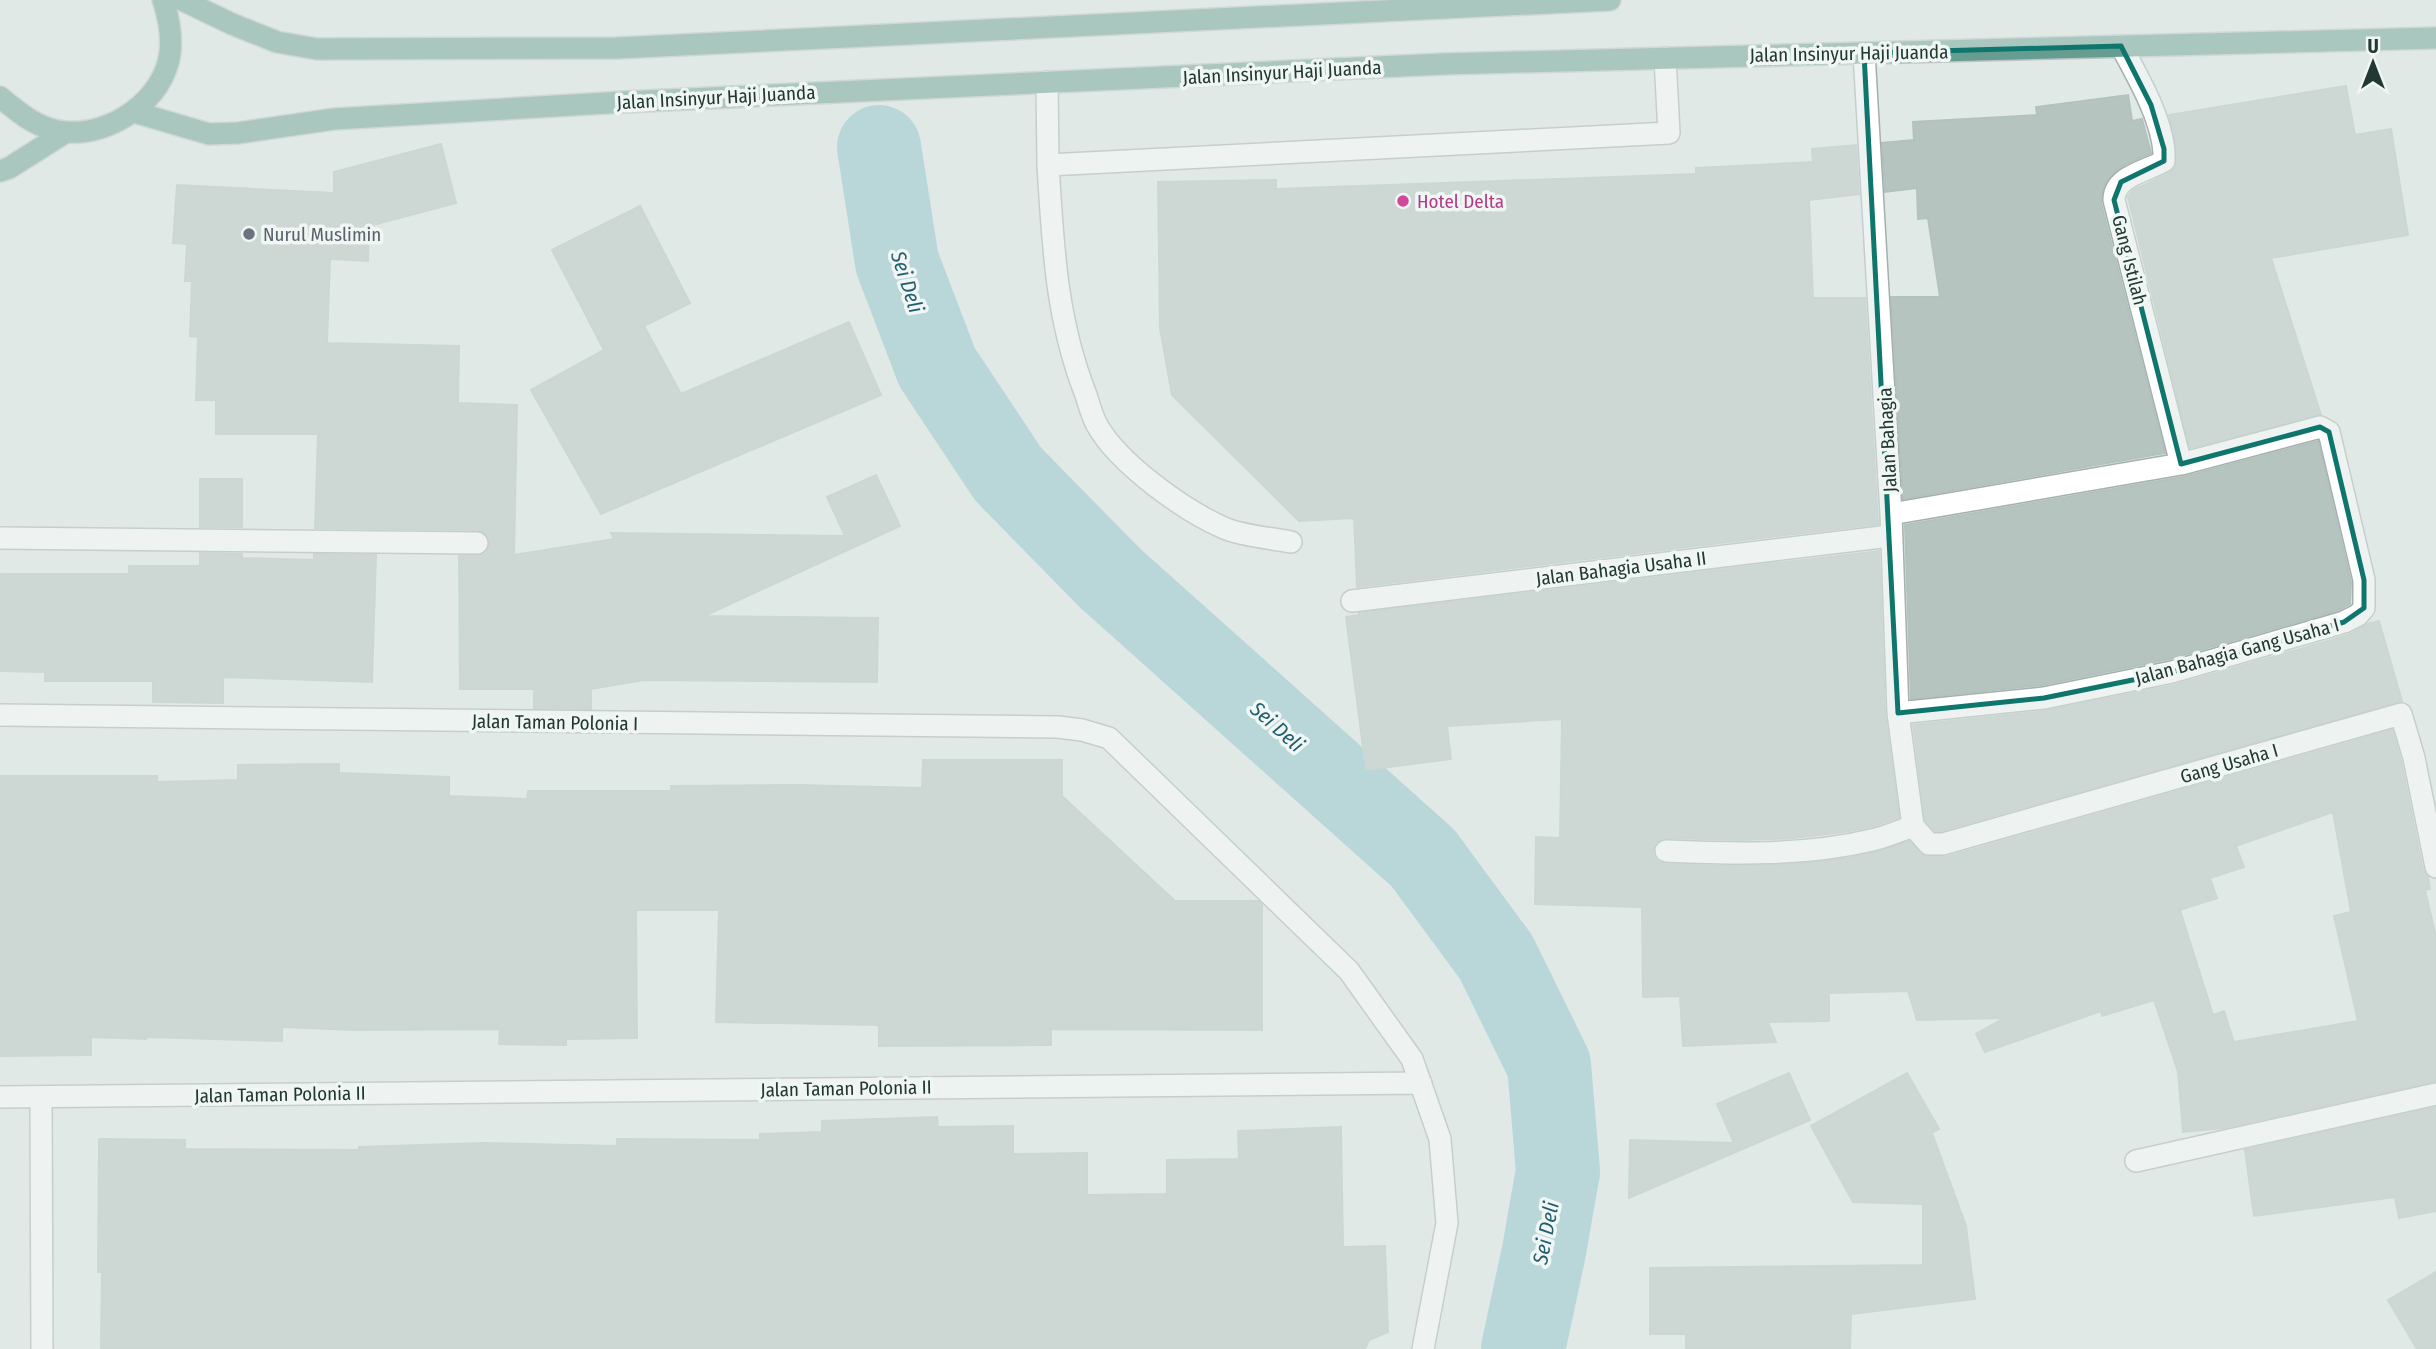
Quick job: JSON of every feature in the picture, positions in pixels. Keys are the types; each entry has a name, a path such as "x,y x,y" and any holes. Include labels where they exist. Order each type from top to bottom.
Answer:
{"main road":[{"path":"0,97 28,120 66,132 101,128 134,113 156,88 170,56 170,22 163,0"},
{"path":"182,0 277,42 317,49 617,48 1610,0"},
{"name":"Jalan Insinyur Haji Juanda","path":"134,113 209,134 237,133 334,120 624,102 1444,64 2436,38"},
{"path":"0,171 9,169 66,132"}],"street":[{"name":"Gang Istilah","path":"2122,46 2151,105 2164,149 2164,161 2121,182 2114,191 2114,200 2181,464"},
{"name":"Jalan Bahagia","path":"1864,53 1891,514 1898,713 1913,826"},
{"path":"1048,165 1669,134 1665,58"},
{"path":"1048,82 1048,165 1055,273 1069,347 1097,425 1116,450 1142,476 1179,501 1225,528 1291,542"},
{"name":"Jalan Bahagia Gang Usaha I","path":"1891,514 2181,464 2320,426 2329,432 2364,580 2364,608 2358,615 2344,622 2172,672 2044,698 1898,713"},
{"name":"Jalan Bahagia Usaha II","path":"1352,601 1890,536"},
{"path":"0,538 477,543"},
{"name":"Gang Usaha I","path":"1913,826 1929,844 1943,844 2401,714 2414,758 2436,867"},
{"name":"Jalan Taman Polonia I","path":"0,715 1058,727 1082,730 1109,738 1349,971 1412,1059 1421,1083"},
{"path":"1666,851 1738,854 1813,849 1873,840 1913,826"},
{"path":"1421,1083 1440,1139 1447,1223 1423,1349"},
{"name":"Jalan Taman Polonia II","path":"0,1097 1421,1083"},
{"path":"2136,1161 2436,1094"},
{"path":"41,1097 42,1349"}],"highlighted area":[{"path":"2121,46 2151,105 2164,149 2164,161 2121,182 2114,200 2181,464 2320,427 2329,432 2364,580 2364,608 2344,622 2172,672 2044,698 1898,713 1864,53"}],"building":[{"path":"2346,86 2355,135 2391,129 2408,235 2271,258 2321,415 2190,448 2128,197 2133,190 2170,173 2176,167 2176,145 2169,115"},
{"path":"2128,95 2132,121 2142,119 2151,153 2126,164 2111,176 2103,189 2101,203 2165,453 1903,499 1891,297 1940,297 1928,218 1918,219 1917,188 1885,192 1882,143 1914,140 1913,122 2037,115 2036,107"},
{"path":"441,144 456,203 369,226 368,261 330,259 327,343 459,346 458,403 517,405 514,555 614,539 611,533 845,536 827,497 876,475 900,526 704,616 878,618 877,682 644,680 591,689 591,709 534,708 534,689 460,689 459,556 484,554 490,544 488,536 477,530 315,528 318,434 216,434 216,400 196,400 198,337 190,336 192,281 185,281 187,244 173,243 177,185 334,193 334,172"},
{"path":"1856,145 1859,194 1809,200 1813,298 1865,298 1878,524 1357,587 1354,518 1299,521 1172,395 1160,328 1158,182 1276,180 1276,189 1696,174 1696,168 1813,162 1812,149"},
{"path":"640,206 690,303 644,326 681,394 849,322 881,395 601,514 531,390 604,350 552,250"},
{"path":"2318,441 2351,582 2350,604 2339,610 2169,659 2042,685 1911,699 1905,525 2183,477"},
{"path":"200,479 242,479 242,527 200,527"},
{"path":"1879,551 1885,714 1899,817 1874,826 1844,832 1794,838 1666,838 1655,843 1653,850 1658,862 1665,864 1797,864 1849,858 1909,841 1924,856 1946,857 2392,730 2423,870 2428,877 2430,889 2425,890 2436,937 2436,1081 2224,1128 2183,1132 2178,1072 2154,1000 2102,1016 2101,1011 1985,1052 1976,1034 2004,1018 1917,1020 1908,991 1829,993 1829,1021 1768,1022 1776,1042 1683,1046 1680,996 1643,997 1642,907 1535,904 1536,837 1560,838 1562,719 1447,726 1451,759 1366,770 1346,617 1359,613","holes":["2333,812 2351,912 2334,916 2358,1021 2234,1042 2224,1011 2213,1015 2180,910 2217,898 2210,878 2244,867 2236,846"]},
{"path":"200,553 242,554 242,558 314,560 314,554 376,555 372,682 223,677 223,703 153,702 153,681 45,681 45,672 0,671 0,574 129,574 129,566 200,566"},
{"path":"2379,621 2402,701 1941,831 1935,831 1925,820 1913,725 2045,711 2175,685 2348,635 2367,624"},
{"path":"923,760 1062,760 1062,796 1175,901 1259,901 1262,905 1262,1030 1051,1029 1051,1045 879,1046 879,1025 716,1022 719,910 636,910 637,1038 566,1039 566,1045 499,1044 500,1029 357,1030 282,1027 282,1041 91,1037 91,1055 0,1056 0,776 157,776 157,782 238,780 238,765 339,764 339,773 449,777 449,796 527,799 528,791 671,791 671,786 922,788"},
{"path":"1789,1073 1810,1120 1629,1198 1630,1140 1734,1143 1717,1104"},
{"path":"1907,1073 1939,1129 1932,1133 1966,1226 1975,1299 1851,1314 1850,1349 1686,1349 1686,1334 1650,1334 1650,1268 1923,1265 1923,1204 1853,1202 1811,1126"},
{"path":"2436,1107 2436,1211 2399,1218 2395,1197 2254,1216 2245,1150"},
{"path":"937,1117 938,1127 1013,1126 1013,1154 1087,1153 1087,1195 1167,1194 1167,1160 1239,1159 1238,1131 1341,1127 1343,1247 1385,1246 1388,1332 1369,1340 1365,1349 101,1349 102,1272 98,1272 99,1139 185,1140 185,1149 359,1150 359,1147 483,1143 617,1146 617,1139 760,1140 760,1134 822,1132 822,1121"},
{"path":"2436,1272 2436,1349 2417,1349 2388,1300"}],"waterway":[{"name":"Sei Deli","path":"879,147 897,262 937,367 1008,474 1110,578 1423,858 1496,957 1549,1065 1558,1171 1523,1349"}],"place":[{"name":"Hotel Delta","path":"1403,201"},
{"name":"Nurul Muslimin","path":"249,234"}]}
